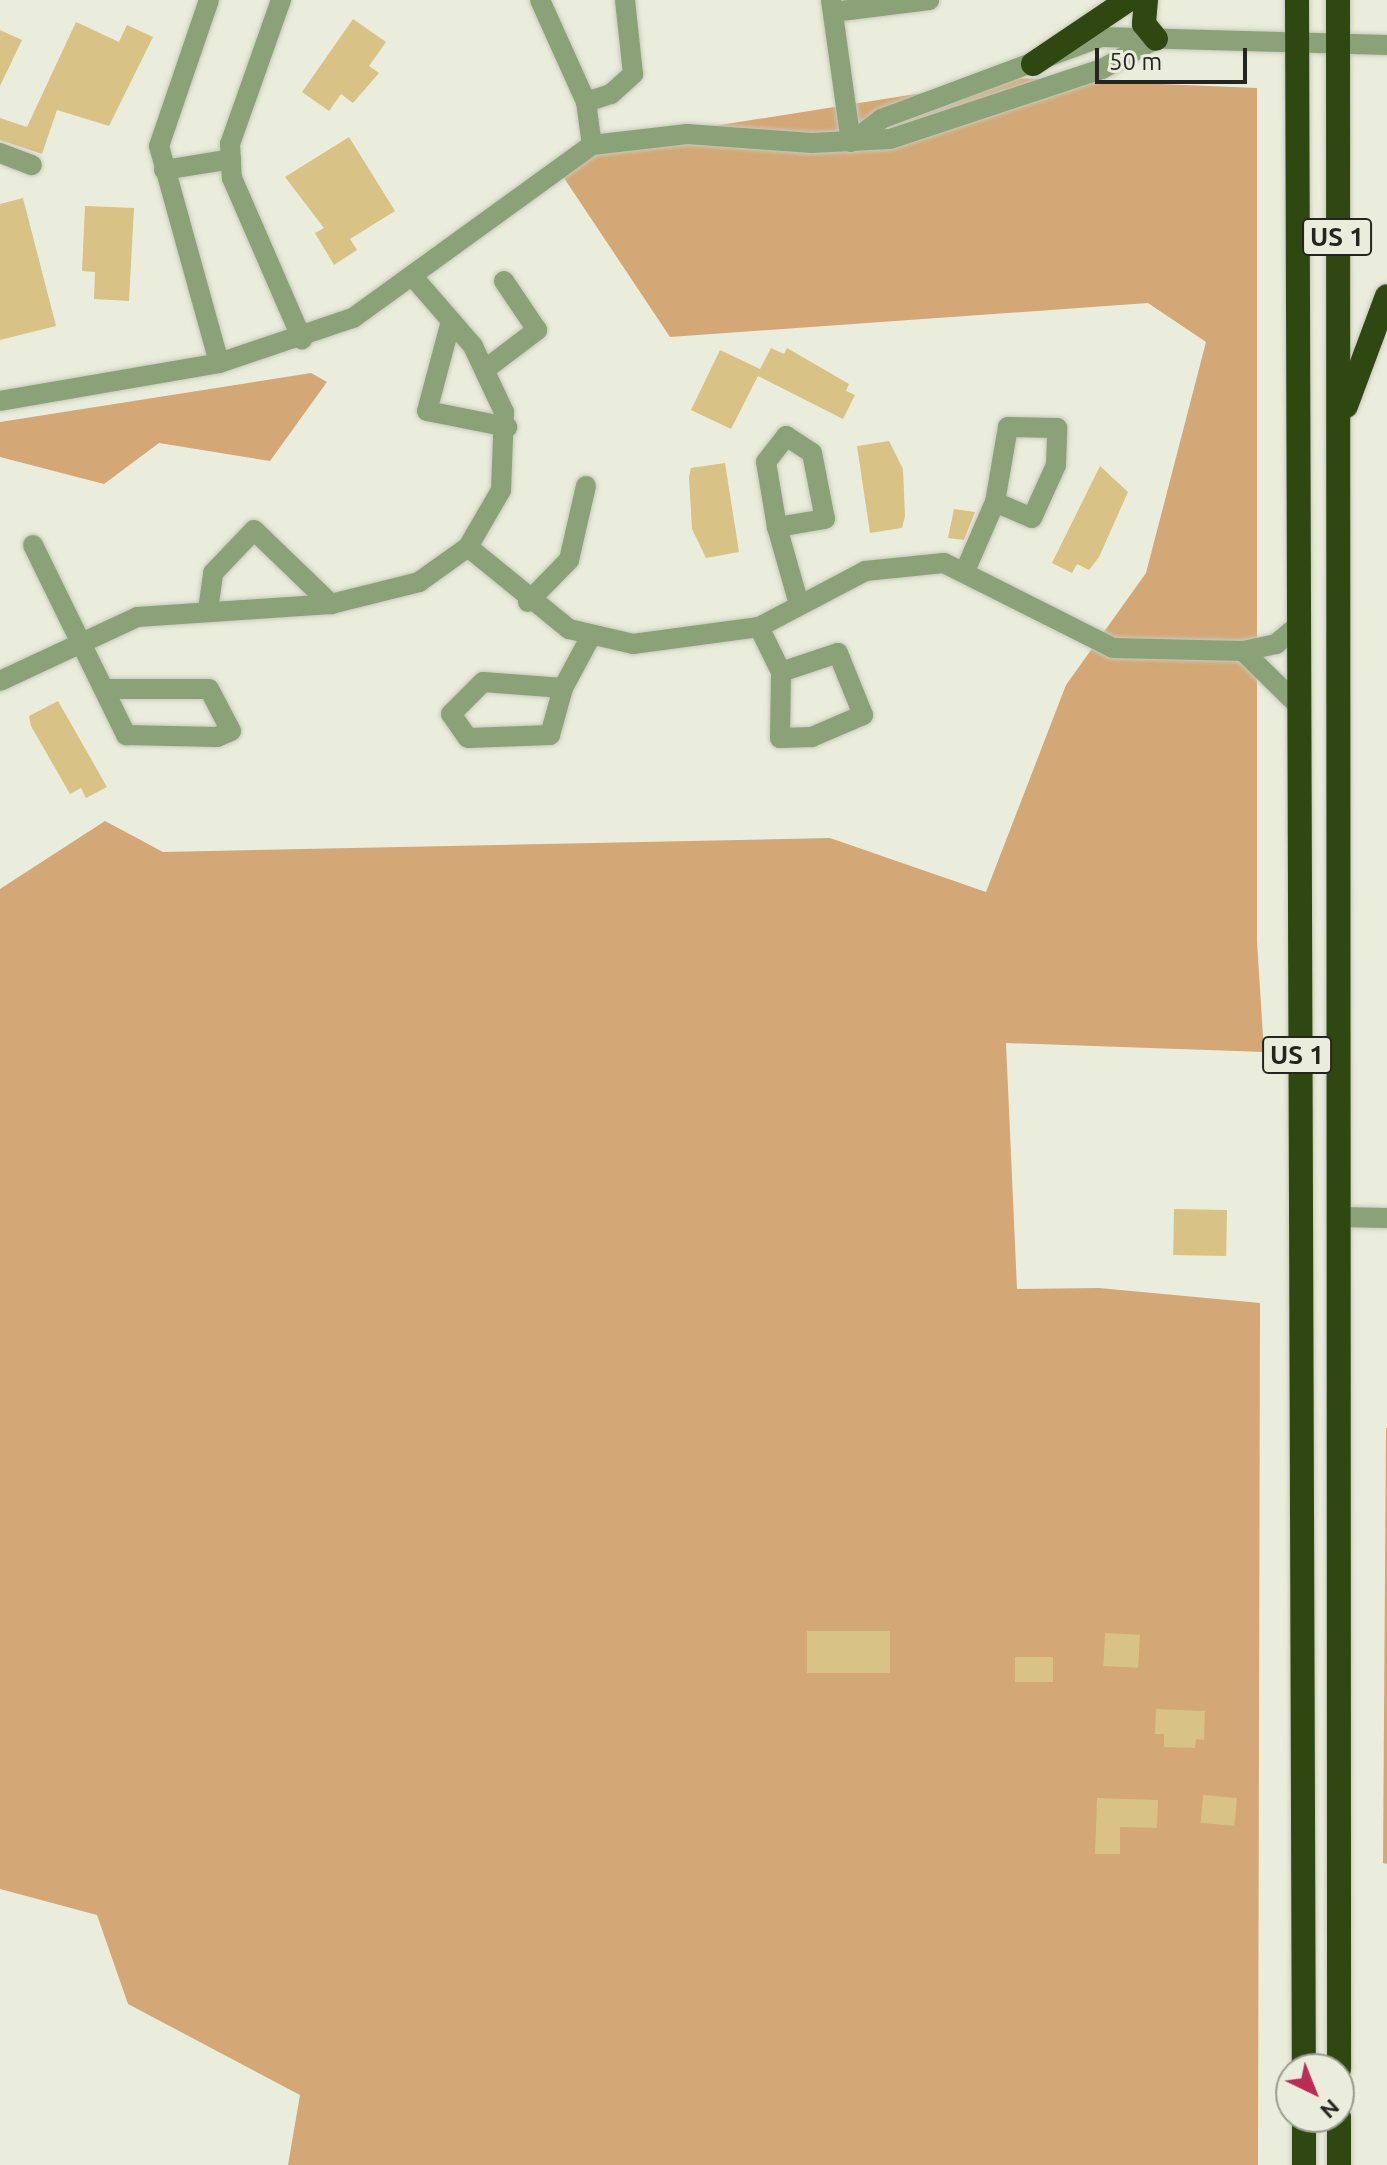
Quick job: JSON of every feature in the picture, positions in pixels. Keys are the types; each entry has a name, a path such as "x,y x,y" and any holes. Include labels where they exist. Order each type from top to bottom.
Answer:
{"highway":[{"path":"1033,64 1128,0"},
{"path":"1146,0 1144,24 1156,39"},
{"name":"US 1","path":"1297,0 1294,701 1304,2053"},
{"name":"US 1","path":"1338,0 1339,2053"},
{"path":"1338,432 1387,296"},
{"path":"1304,2133 1304,2165"},
{"path":"1339,2133 1339,2165"}],"street":[{"path":"209,0 162,126 164,170 219,363"},
{"path":"281,0 231,159 232,178 302,339"},
{"path":"540,0 586,102 592,145"},
{"path":"586,102 611,94 633,74 625,0"},
{"path":"851,142 832,6 929,0"},
{"path":"851,142 881,119 1102,37 1387,45"},
{"path":"0,401 219,363 302,339 353,318 415,279 592,145 687,134 851,142 890,139 1102,69 1156,39"},
{"path":"0,153 32,165"},
{"path":"164,170 231,159"},
{"path":"0,681 137,617 331,604 419,582 468,547 501,490 507,427 487,368 415,279"},
{"path":"487,368 537,330 504,281"},
{"path":"451,321 427,411 507,427"},
{"path":"965,571 995,502 1008,427 1057,428 1056,465 1032,518 995,502"},
{"path":"528,602 569,560 586,486"},
{"path":"777,527 799,604"},
{"path":"208,610 213,573 254,530 331,604"},
{"path":"33,545 109,689 126,735 217,737 231,731 209,689 109,689"},
{"path":"468,547 528,602 591,636 670,644 759,627 865,571 944,563 1113,648 1243,651 1276,644 1295,628"},
{"path":"759,627 781,672 780,738 812,737 863,715 838,653 781,672"},
{"path":"563,688 483,682 451,714 468,738 550,735 563,688 591,636"},
{"path":"1243,651 1294,701"},
{"path":"1339,1217 1387,1218"}],"shaded area":[{"path":"1016,78 1257,88 1257,941 1264,1052 1006,1043 1017,1289 1099,1288 1260,1303 1258,2165 288,2165 300,2095 128,2004 97,1915 0,1889 0,889 105,821 163,852 830,838 986,892 1066,685 1146,573 1206,342 1148,303 670,337 560,172 614,142"},
{"path":"311,373 327,382 270,461 159,443 104,484 0,457 0,422"},
{"path":"1387,1428 1387,1864 1383,1863"}],"building":[{"path":"353,19 386,42 369,66 379,73 353,103 341,94 329,111 302,92"},
{"path":"76,22 119,42 127,25 153,37 109,126 57,110 42,154 0,140 0,118 27,127"},
{"path":"0,30 22,40 0,86"},
{"path":"349,137 395,211 350,239 357,250 334,265 315,233 324,228 285,177"},
{"path":"23,198 56,326 0,340 0,204"},
{"path":"85,206 134,208 129,301 94,299 95,272 82,271"},
{"path":"771,348 784,354 787,348 849,384 846,391 855,395 843,419 758,376 731,429 691,410 720,350 760,369"},
{"path":"889,441 903,469 905,516 902,528 870,533 857,446"},
{"path":"725,463 739,552 706,558 692,529 689,477 691,468"},
{"path":"1100,466 1128,492 1099,557 1089,570 1077,564 1072,573 1052,563"},
{"path":"954,509 975,512 964,540 948,538"},
{"path":"58,701 107,787 86,798 81,788 70,794 31,726 29,716"},
{"path":"1174,1209 1227,1210 1226,1256 1173,1255"},
{"path":"807,1631 890,1631 890,1673 807,1673"},
{"path":"1105,1633 1140,1635 1138,1668 1103,1666"},
{"path":"1015,1657 1053,1657 1053,1682 1015,1682"},
{"path":"1156,1709 1205,1711 1204,1740 1196,1739 1195,1748 1164,1747 1164,1734 1155,1734"},
{"path":"1203,1795 1237,1798 1234,1826 1201,1823"},
{"path":"1097,1798 1158,1800 1157,1828 1120,1827 1120,1854 1095,1854"}]}
